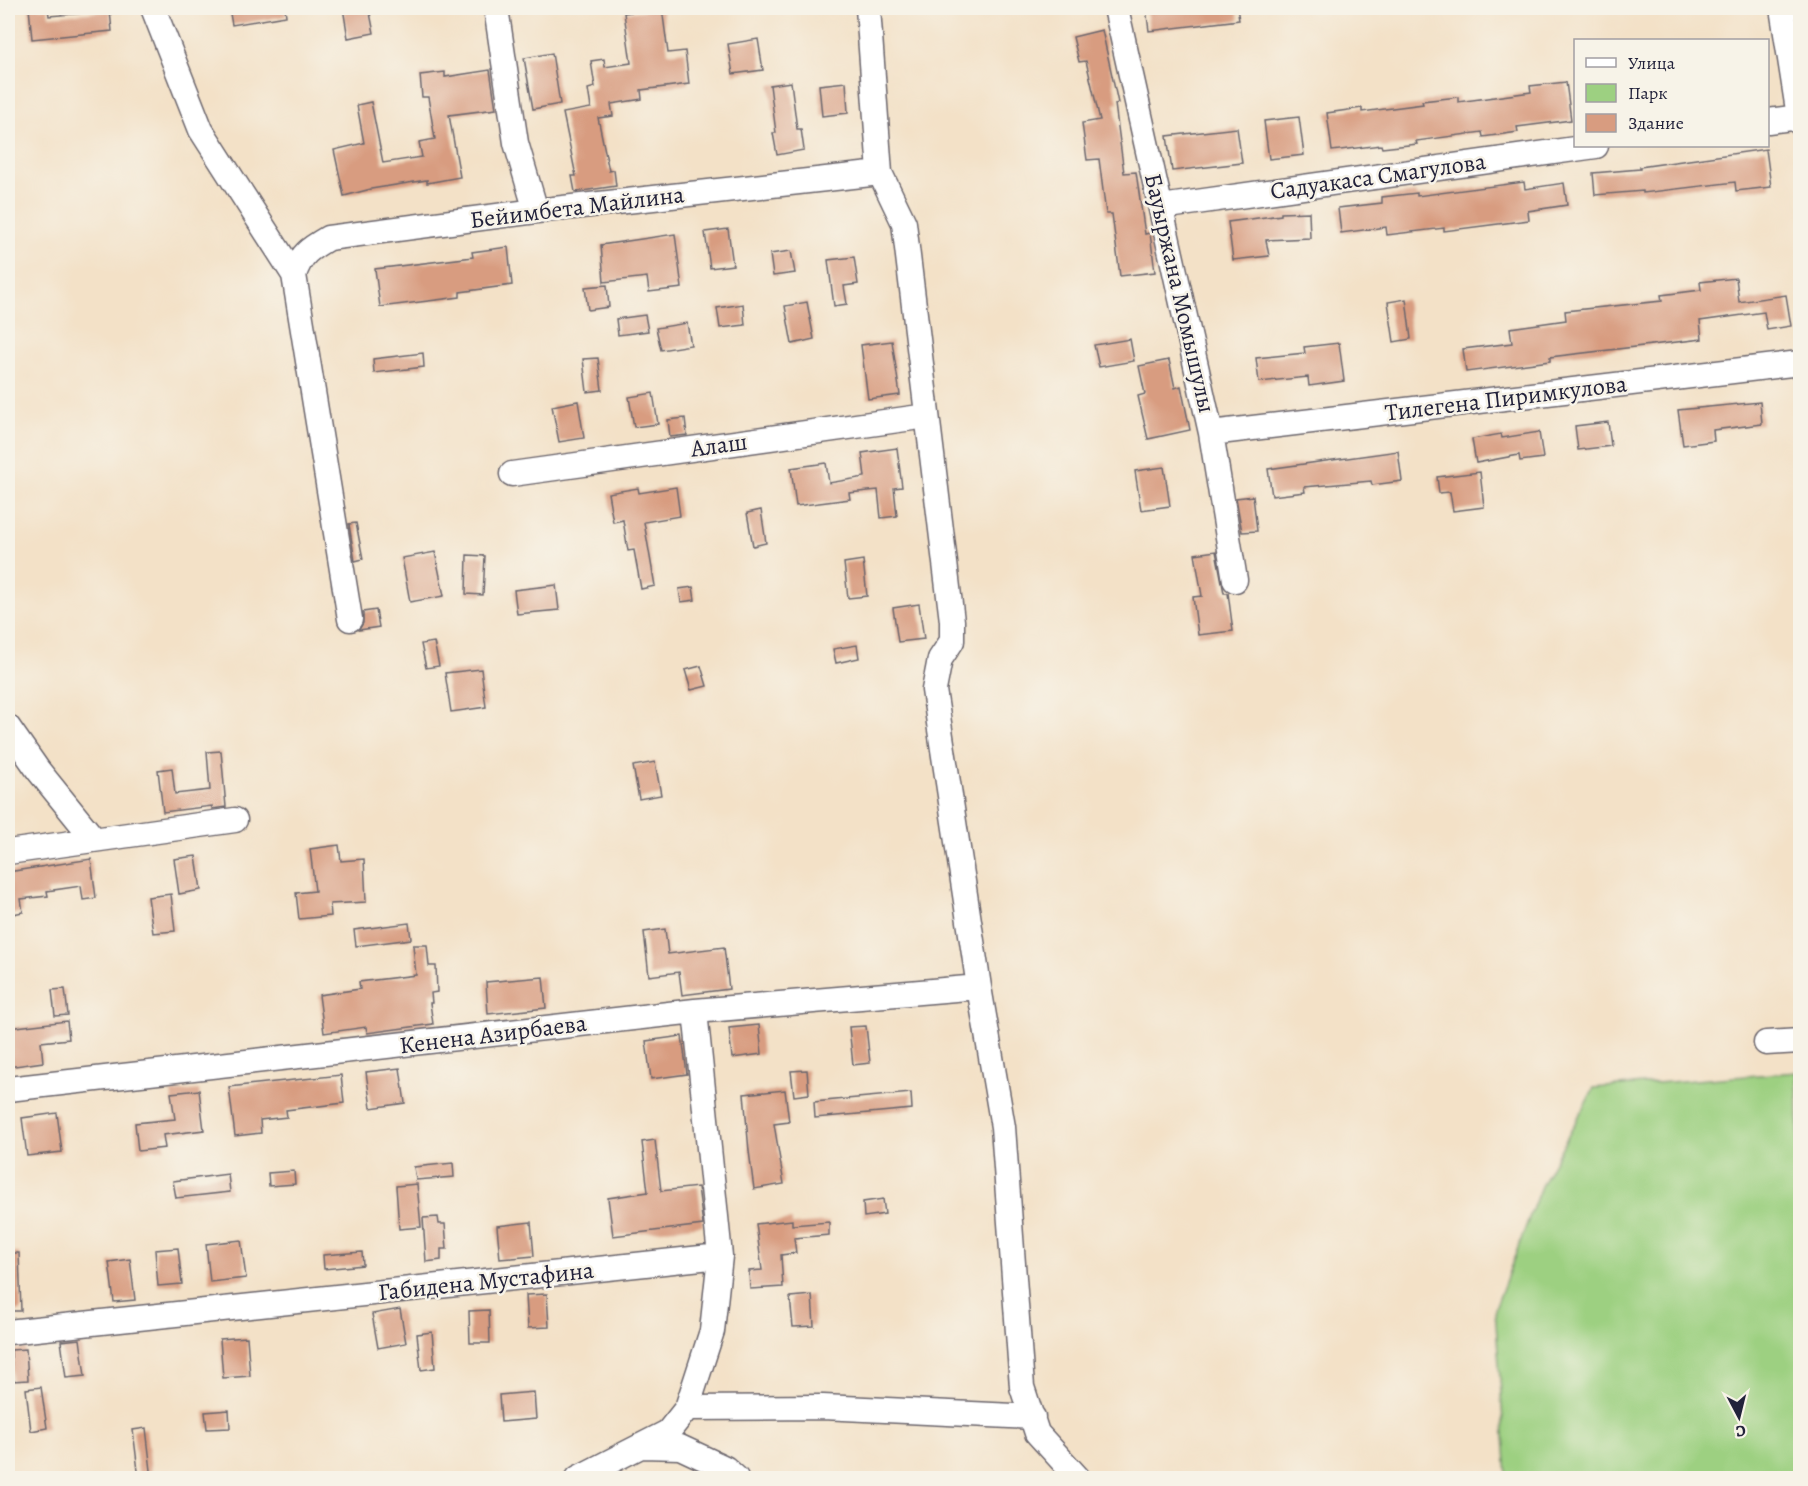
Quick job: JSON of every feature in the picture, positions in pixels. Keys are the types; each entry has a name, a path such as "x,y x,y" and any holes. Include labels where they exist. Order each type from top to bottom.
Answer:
{"street":[{"path":"153,8 201,130 294,275 350,619"},
{"path":"496,8 516,143 536,211"},
{"path":"868,8 880,173 904,223 952,621 952,641 940,659 933,690 979,987 1004,1127 1022,1387 1037,1433 1078,1479"},
{"name":"Бауыржана Момышулы","path":"1116,8 1211,434 1234,580"},
{"path":"1769,121 1800,120 1782,8"},
{"name":"Садуакаса Смагулова","path":"1161,207 1589,147"},
{"name":"Бейимбета Майлина","path":"294,275 298,260 312,247 328,238 536,211 880,173"},
{"name":"Тилегена Пиримкулова","path":"1211,434 1800,363"},
{"name":"Алаш","path":"512,474 927,416"},
{"path":"8,727 38,770 93,838"},
{"path":"8,852 93,838 235,820"},
{"name":"Кенена Азирбаева","path":"8,1089 695,1011 979,987"},
{"path":"578,1479 668,1432 687,1408 712,1331 720,1256 695,1011"},
{"path":"1766,1043 1800,1041"},
{"name":"Габидена Мустафина","path":"8,1332 720,1256"},
{"path":"687,1408 823,1407 1033,1417"},
{"path":"641,1446 680,1447 725,1468 736,1479"}],"green space":[{"path":"1797,1072 1800,1160 1800,1478 1507,1478 1495,1309 1541,1186 1594,1088"}],"building":[{"path":"29,8 48,8 49,16 110,11 112,31 32,39"},
{"path":"229,8 285,8 286,16 232,25"},
{"path":"343,8 369,8 374,33 348,38"},
{"path":"662,8 668,53 685,51 689,84 641,90 642,99 611,104 613,116 598,118 609,171 614,170 616,186 575,192 572,176 576,176 563,113 591,108 588,89 595,87 591,61 604,59 605,67 631,63 624,13"},
{"path":"1146,8 1237,8 1239,20 1149,31"},
{"path":"1102,30 1118,103 1115,104 1124,173 1136,172 1145,234 1150,233 1155,272 1120,276 1112,214 1106,214 1099,159 1087,160 1082,123 1100,120 1086,61 1079,62 1073,37"},
{"path":"758,39 763,70 733,74 728,44"},
{"path":"552,53 560,104 533,109 524,58"},
{"path":"490,70 496,109 449,115 460,177 371,189 344,196 334,150 364,143 357,105 371,102 383,163 422,157 419,142 435,139 428,97 422,97 420,75 445,72 445,77"},
{"path":"791,82 797,129 801,129 804,150 777,155 770,85"},
{"path":"846,82 848,113 822,116 819,85"},
{"path":"1566,82 1571,120 1517,127 1518,132 1483,137 1482,132 1416,141 1417,144 1382,148 1381,145 1332,151 1327,113 1362,108 1362,112 1458,97 1458,102 1531,92 1530,86"},
{"path":"1299,117 1304,155 1269,159 1264,121"},
{"path":"1237,128 1242,163 1172,171 1167,136"},
{"path":"1766,149 1771,187 1736,191 1735,182 1643,193 1643,191 1595,195 1593,173 1640,169 1640,167"},
{"path":"1524,182 1525,189 1564,183 1567,205 1528,211 1529,220 1444,231 1444,228 1387,235 1386,227 1341,233 1338,208 1382,203 1382,197 1417,193 1417,196"},
{"path":"1309,212 1310,238 1266,240 1269,256 1233,260 1228,222 1281,215 1281,213"},
{"path":"728,229 733,265 710,268 705,232"},
{"path":"675,234 682,288 649,292 647,277 604,282 601,245"},
{"path":"508,247 512,285 460,292 460,297 380,307 375,269 473,257 472,252"},
{"path":"791,251 795,273 773,276 770,254"},
{"path":"854,257 858,284 844,286 847,304 834,306 828,260"},
{"path":"1736,278 1739,302 1786,295 1791,326 1767,330 1764,312 1700,321 1702,339 1550,357 1550,361 1466,372 1463,349 1512,343 1510,328 1566,320 1565,311 1662,301 1661,295 1701,290 1700,282"},
{"path":"607,285 609,307 588,310 585,287"},
{"path":"1406,299 1411,339 1394,342 1388,302"},
{"path":"807,302 814,339 792,344 785,306"},
{"path":"743,304 745,325 720,328 717,308"},
{"path":"645,315 648,331 618,335 616,319"},
{"path":"687,323 691,345 661,350 656,328"},
{"path":"1130,339 1134,361 1099,367 1094,345"},
{"path":"892,341 900,395 868,399 861,345"},
{"path":"1339,343 1344,381 1309,386 1308,377 1259,382 1256,358 1305,353 1304,347"},
{"path":"423,353 424,367 374,373 373,359"},
{"path":"598,358 602,390 587,392 583,359"},
{"path":"1169,360 1175,388 1181,386 1190,430 1148,439 1138,396 1145,394 1139,366"},
{"path":"653,393 658,424 634,427 629,397"},
{"path":"578,401 584,438 559,442 552,406"},
{"path":"1760,402 1762,424 1713,430 1714,441 1683,445 1678,410"},
{"path":"685,418 687,435 670,437 668,420"},
{"path":"1608,422 1611,446 1578,450 1575,426"},
{"path":"1539,432 1543,458 1520,461 1519,455 1476,463 1472,439 1501,434 1502,438"},
{"path":"897,448 902,487 894,488 897,516 881,518 878,490 849,493 850,499 796,506 791,468 826,463 829,483 865,477 862,453"},
{"path":"1398,451 1402,481 1372,485 1371,481 1304,487 1305,492 1272,496 1268,469"},
{"path":"1164,467 1170,506 1141,510 1135,471"},
{"path":"1480,472 1484,507 1453,511 1450,492 1439,493 1437,477"},
{"path":"676,487 680,516 644,522 655,586 641,589 634,550 628,551 623,520 613,522 608,493 638,488 639,493"},
{"path":"1253,496 1257,531 1242,532 1236,498"},
{"path":"761,510 766,543 753,546 747,513"},
{"path":"356,523 363,559 355,561 349,524"},
{"path":"1216,551 1224,593 1228,593 1233,631 1198,635 1193,597 1202,596 1195,554"},
{"path":"435,552 444,596 410,602 402,558"},
{"path":"467,555 485,556 483,595 466,594"},
{"path":"863,560 867,596 848,598 844,563"},
{"path":"556,585 559,610 517,614 514,590"},
{"path":"693,587 695,600 681,602 679,589"},
{"path":"919,604 924,639 898,642 893,608"},
{"path":"376,610 379,627 359,630 363,623 363,612"},
{"path":"434,642 439,666 426,668 421,644"},
{"path":"857,645 859,658 836,663 833,649"},
{"path":"701,666 707,686 691,690 685,670"},
{"path":"481,669 486,707 451,712 445,673"},
{"path":"221,751 226,807 212,809 212,806 163,812 158,770 172,768 175,794 210,790 207,752"},
{"path":"655,762 661,795 639,799 633,766"},
{"path":"339,845 341,861 364,859 366,902 330,904 331,916 299,919 296,893 315,891 310,849"},
{"path":"196,856 201,890 179,894 174,859"},
{"path":"91,859 96,898 83,900 81,886 47,891 48,896 21,899 23,912 8,915 8,872"},
{"path":"171,894 175,931 153,933 148,897"},
{"path":"409,923 411,939 356,946 354,930"},
{"path":"665,929 668,954 724,947 729,989 682,995 679,972 649,976 644,932"},
{"path":"413,945 427,945 429,966 436,966 437,992 431,993 432,1003 430,1003 433,1024 367,1033 366,1027 324,1033 319,995 360,989 359,982 416,975"},
{"path":"543,977 546,1008 488,1014 486,982"},
{"path":"65,989 68,1015 55,1016 52,990"},
{"path":"67,1021 69,1039 41,1042 43,1062 8,1067 8,1028"},
{"path":"759,1025 762,1054 732,1058 729,1028"},
{"path":"866,1026 870,1063 853,1065 849,1027"},
{"path":"682,1036 687,1074 651,1079 646,1041"},
{"path":"400,1068 405,1103 371,1108 366,1072"},
{"path":"807,1070 809,1094 794,1096 791,1071"},
{"path":"341,1075 344,1103 286,1110 287,1117 260,1120 261,1133 235,1136 229,1087"},
{"path":"199,1090 204,1130 163,1135 165,1148 138,1151 135,1123 175,1119 171,1093"},
{"path":"785,1090 789,1122 774,1124 784,1184 754,1189 744,1094"},
{"path":"911,1093 912,1109 815,1118 814,1102"},
{"path":"57,1113 62,1152 27,1156 22,1118"},
{"path":"655,1140 661,1191 698,1187 703,1225 613,1236 608,1198 648,1192 642,1142"},
{"path":"453,1163 454,1177 416,1180 414,1167"},
{"path":"294,1171 295,1184 269,1186 268,1173"},
{"path":"228,1174 230,1192 176,1198 173,1181"},
{"path":"417,1184 421,1227 399,1229 396,1186"},
{"path":"883,1199 885,1214 864,1217 863,1202"},
{"path":"438,1217 439,1224 445,1224 447,1249 441,1249 441,1260 426,1262 423,1218"},
{"path":"792,1220 792,1225 829,1222 829,1235 794,1238 796,1253 781,1255 783,1287 750,1289 749,1271 762,1270 756,1224"},
{"path":"531,1222 534,1256 500,1259 497,1226"},
{"path":"241,1240 246,1278 210,1282 206,1244"},
{"path":"178,1248 182,1284 158,1286 155,1250"},
{"path":"362,1252 363,1265 324,1269 323,1255"},
{"path":"8,1253 19,1253 21,1311 8,1311"},
{"path":"130,1259 135,1300 114,1302 109,1262"},
{"path":"547,1294 549,1327 528,1328 526,1295"},
{"path":"812,1295 814,1326 793,1327 790,1297"},
{"path":"400,1309 406,1343 378,1348 372,1314"},
{"path":"489,1310 490,1343 470,1343 469,1311"},
{"path":"432,1332 435,1368 421,1370 417,1334"},
{"path":"247,1337 250,1376 223,1378 220,1339"},
{"path":"80,1339 85,1376 66,1378 61,1341"},
{"path":"26,1349 28,1380 12,1381 11,1350"},
{"path":"41,1387 47,1428 31,1431 26,1389"},
{"path":"534,1392 536,1419 501,1422 499,1395"},
{"path":"229,1410 230,1428 207,1429 205,1412"},
{"path":"146,1428 152,1479 139,1479 133,1430"}]}
